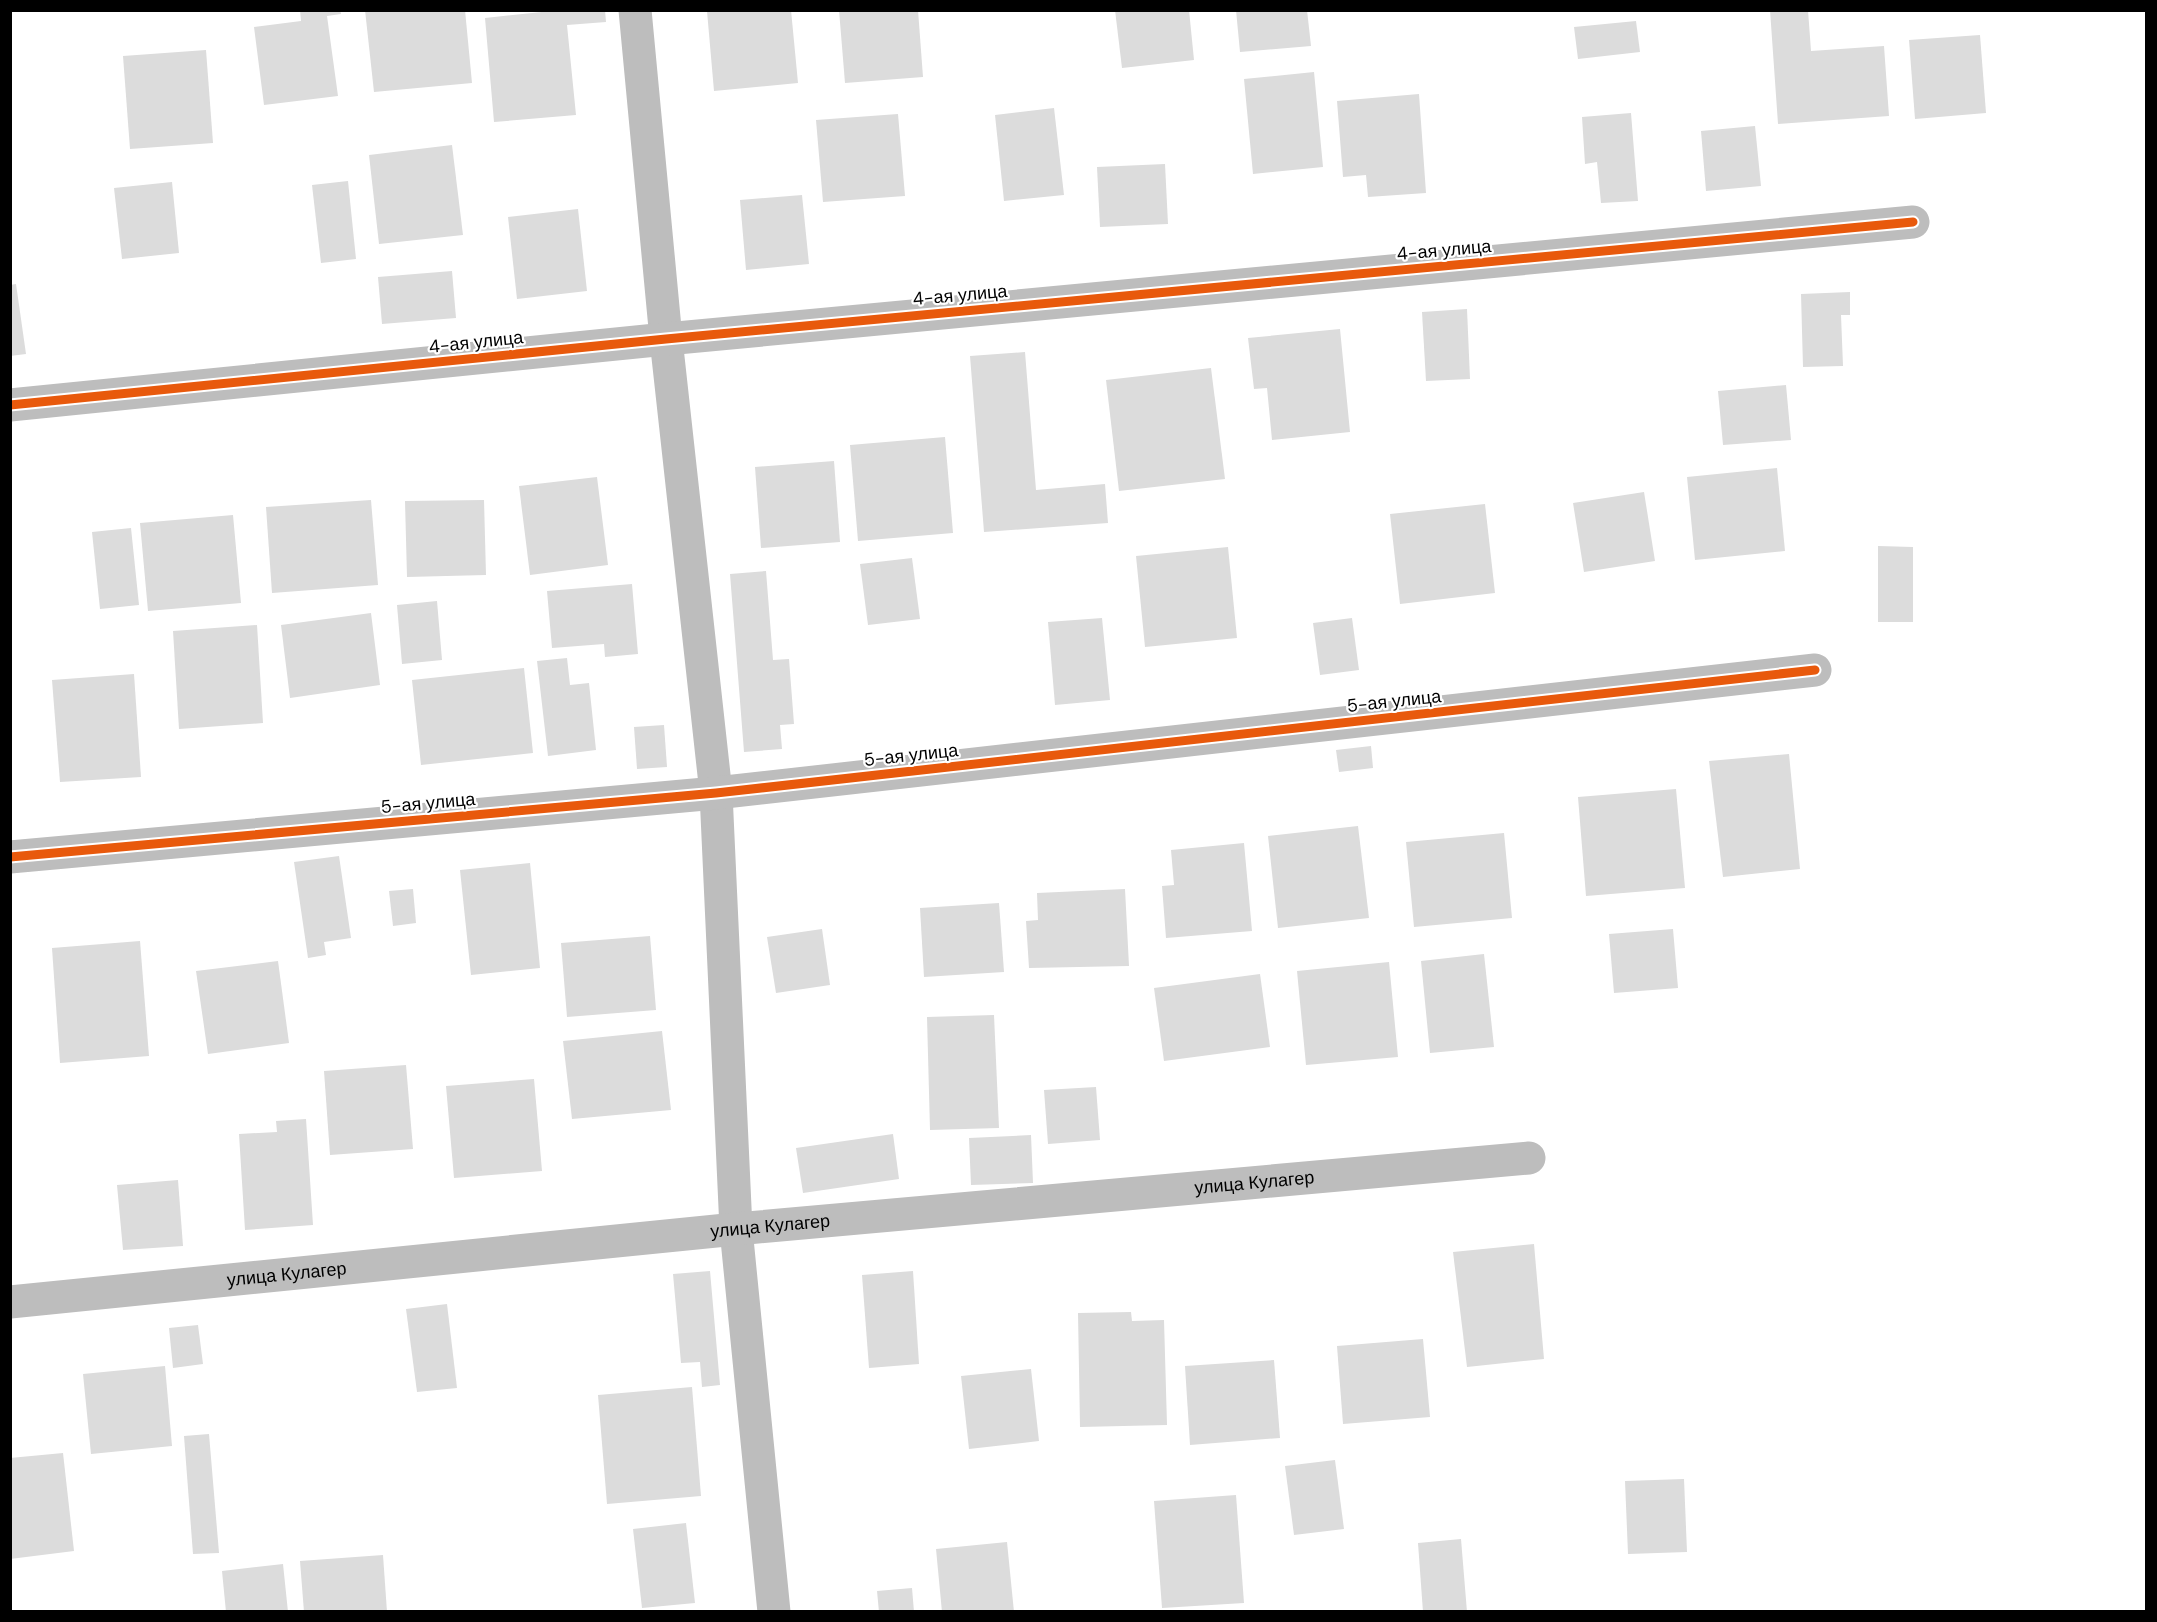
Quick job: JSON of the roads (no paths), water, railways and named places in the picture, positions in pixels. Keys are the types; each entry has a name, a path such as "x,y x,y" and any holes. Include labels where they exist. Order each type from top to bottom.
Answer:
{"street":[{"path":"635,10 666,339 716,793 736,1229 774,1611"},
{"name":"4-ая улица","path":"10,405 666,339 1913,222"},
{"name":"5-ая улица","path":"10,857 716,793 1815,670"},
{"name":"улица Кулагер","path":"10,1302 736,1229 1529,1158"}]}
